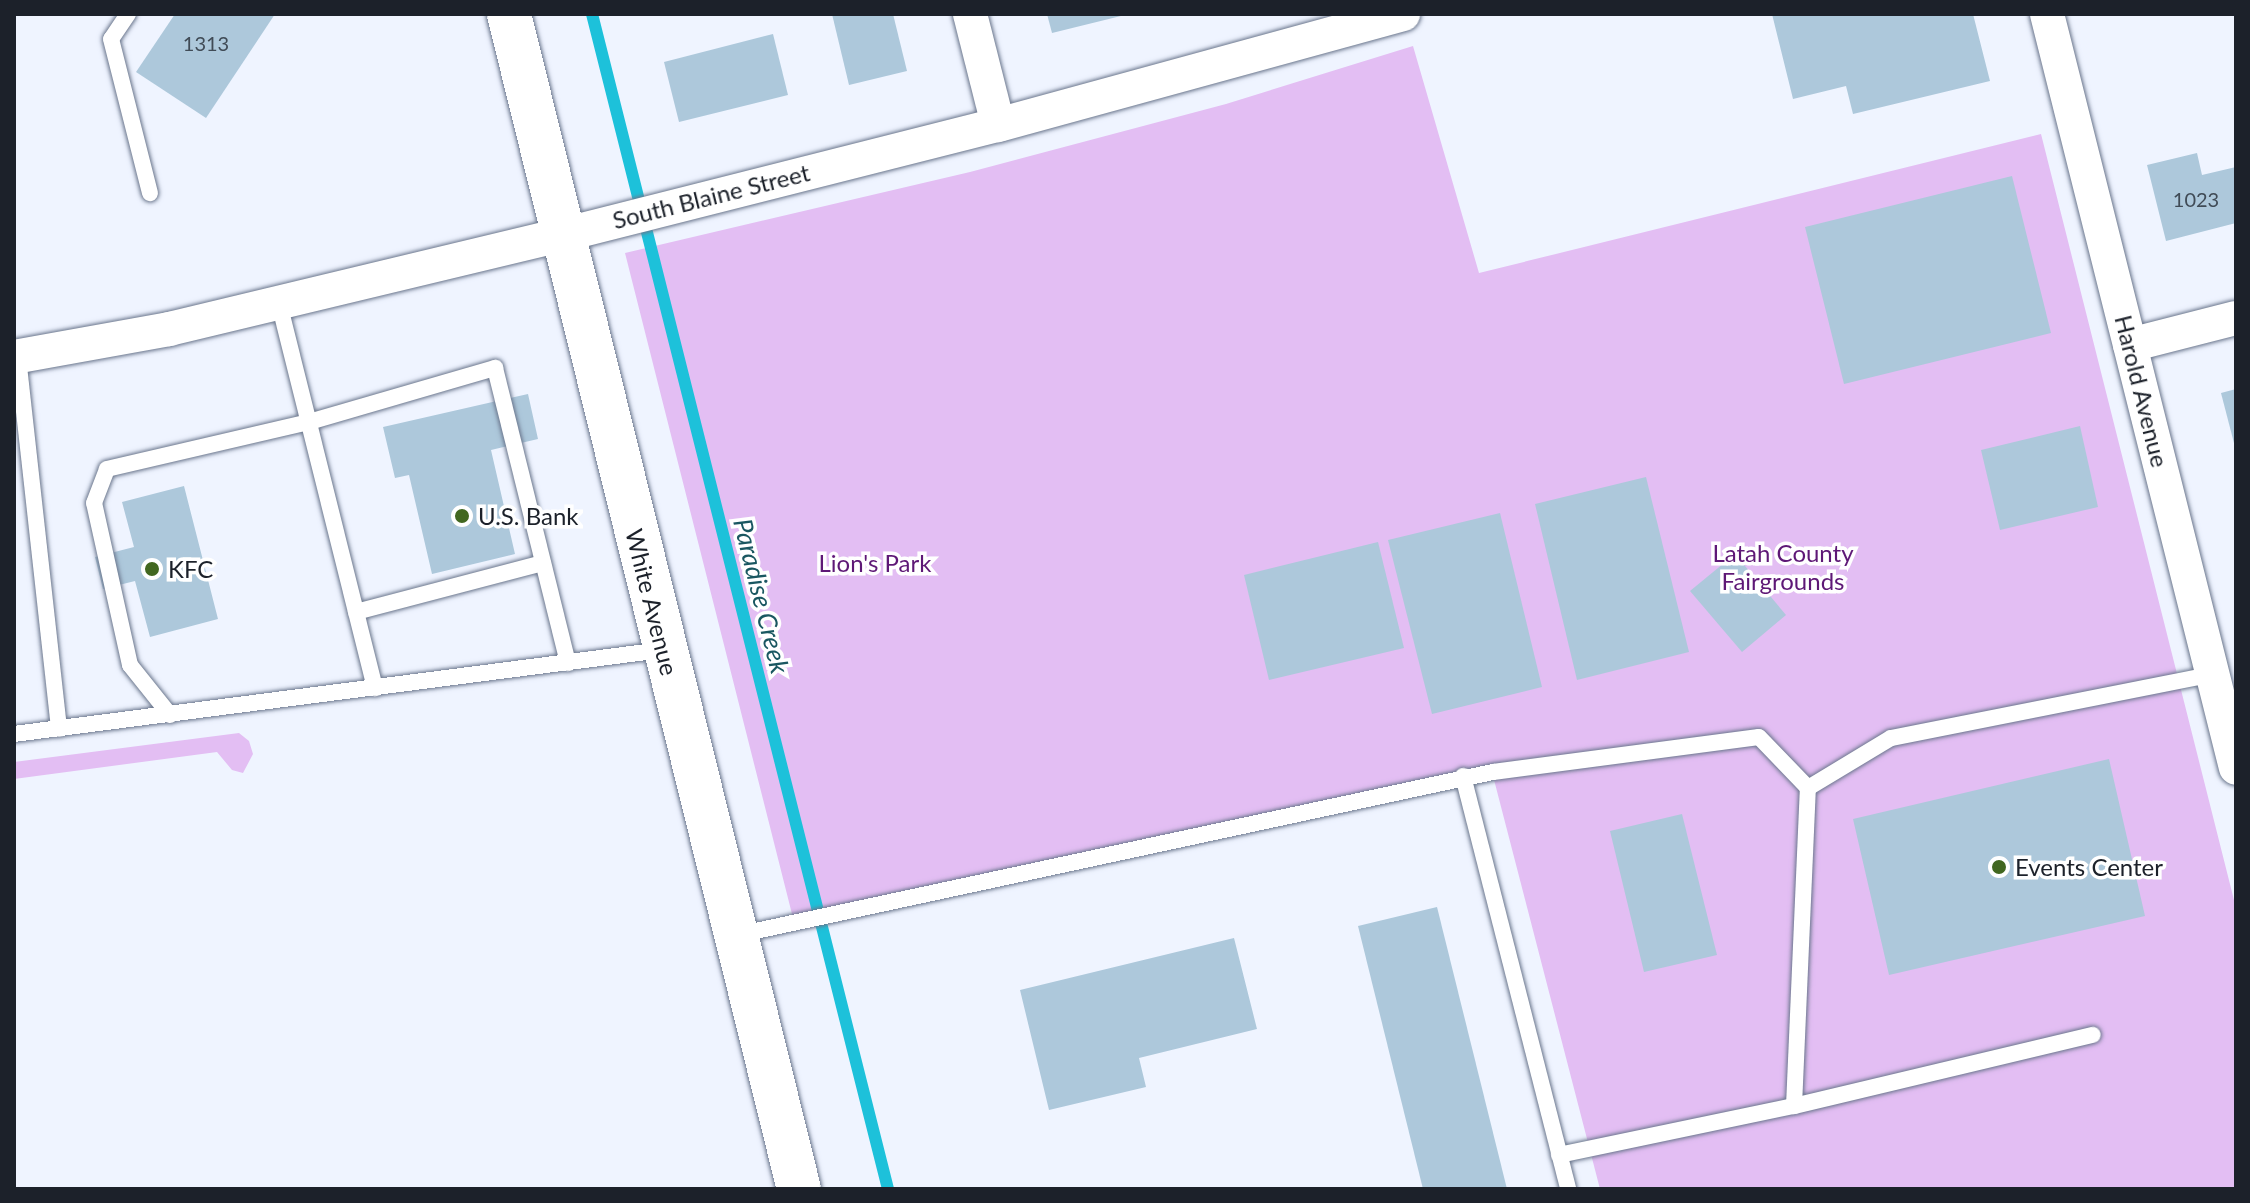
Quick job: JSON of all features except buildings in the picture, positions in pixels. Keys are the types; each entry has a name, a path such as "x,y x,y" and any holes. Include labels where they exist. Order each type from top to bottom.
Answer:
{"street":[{"name":"White Avenue","path":"509,14 578,231 664,650 755,931 799,1189"},
{"path":"970,14 998,125"},
{"name":"South Blaine Street","path":"16,357 279,303 578,231 998,125 1403,14"},
{"name":"Harold Avenue","path":"2047,14 2236,768"},
{"path":"2130,345 2236,318"}],"lane":[{"path":"128,14 111,39 150,193"},
{"path":"279,303 375,688"},
{"path":"16,357 59,729"},
{"path":"170,715 130,665 94,503 107,469 309,422 495,368 568,663"},
{"path":"356,612 543,563"},
{"path":"14,734 664,650"},
{"path":"1808,788 1891,738 2213,674"},
{"path":"755,931 1463,776 1759,737 1808,788 1794,1106"},
{"path":"1463,776 1568,1189"},
{"path":"1559,1155 1794,1106 2093,1035"}],"green space":[{"name":"Latah County Fairgrounds","path":"1413,46 1479,273 2041,134 2236,908 2236,1189 1600,1189 1492,772 794,922 625,253 970,172 1226,104"},
{"path":"239,733 249,741 253,754 243,773 232,770 217,752 14,779 14,762"}],"waterway":[{"name":"Paradise Creek","path":"592,14 888,1189"}],"place":[{"name":"U.S. Bank","path":"462,516"},
{"name":"KFC","path":"152,569"},
{"name":"Events Center","path":"1999,867"}],"park label":[{"name":"Lion's Park","path":"875,563"}]}
